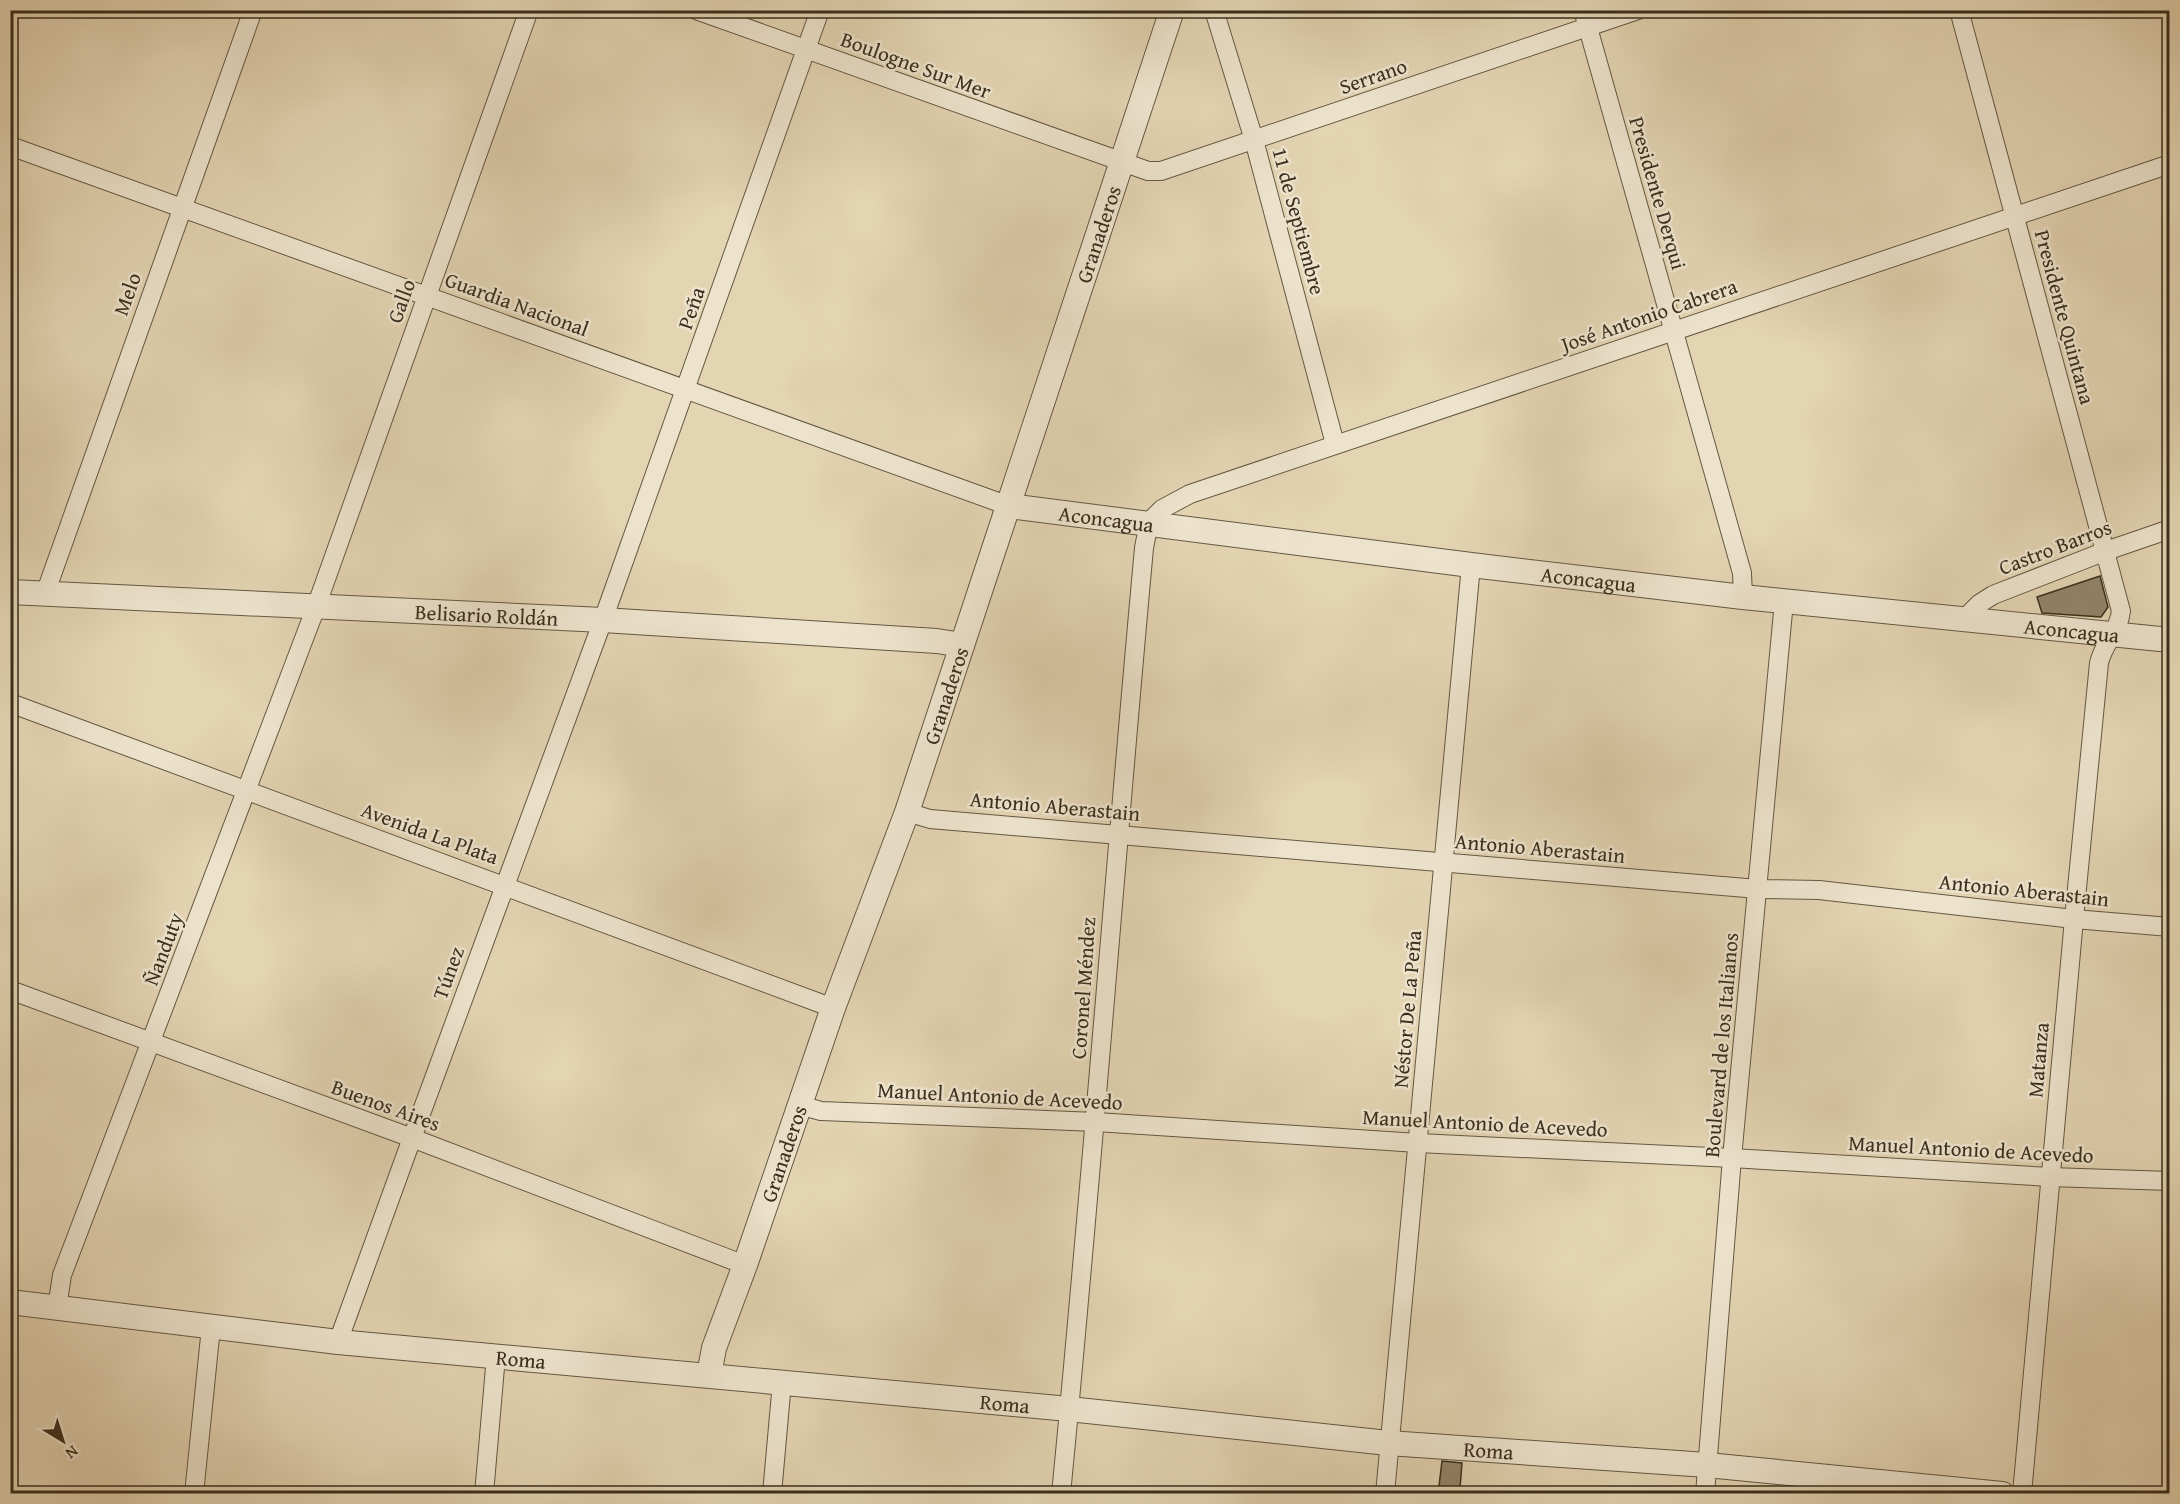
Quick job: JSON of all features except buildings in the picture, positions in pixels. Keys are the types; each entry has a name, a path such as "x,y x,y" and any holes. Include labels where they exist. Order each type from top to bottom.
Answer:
{"street":[{"name":"Melo","path":"45,594 253,10"},
{"name":"Gallo","path":"316,607 529,10"},
{"name":"Boulogne Sur Mer","path":"696,10 1121,162"},
{"name":"Peña","path":"603,620 820,10"},
{"name":"Granaderos","path":"709,1375 714,1348 745,1265 833,1008 907,812 1172,10"},
{"name":"11 de Septiembre","path":"1214,10 1254,140 1335,444"},
{"name":"Serrano","path":"1121,162 1148,171 1161,171 1254,140 1586,19 1638,10"},
{"name":"Presidente Quintana","path":"1959,10 2121,611 2114,634"},
{"name":"Presidente Derqui","path":"1586,19 1742,573 1743,597"},
{"name":"Guardia Nacional","path":"10,146 1009,506"},
{"name":"José Antonio Cabrera","path":"1149,522 1162,509 1190,494 2169,164"},
{"name":"Aconcagua","path":"1009,506 1743,597 2169,640"},
{"name":"Coronel Méndez","path":"1061,1494 1096,1122 1117,834 1144,548 1149,522"},
{"name":"Castro Barros","path":"1964,619 1979,604 1993,595 2169,529"},
{"name":"Néstor De La Peña","path":"1385,1494 1471,565"},
{"name":"Belisario Roldán","path":"12,597 45,594 603,620 937,641 962,645"},
{"name":"Boulevard de los Italianos","path":"1705,1494 1732,1158 1784,601"},
{"name":"Ñanduty","path":"57,1308 62,1275 316,607"},
{"name":"Túnez","path":"339,1342 603,620"},
{"name":"Matanza","path":"2022,1494 2099,663 2105,647 2114,634"},
{"name":"Avenida La Plata","path":"10,703 505,884 833,1008"},
{"name":"Antonio Aberastain","path":"907,812 930,819 1758,889 1819,890 2074,919 2169,927"},
{"name":"Buenos Aires","path":"10,990 412,1138 745,1265"},
{"name":"Manuel Antonio de Acevedo","path":"800,1105 821,1111 1096,1122 1418,1143 1732,1158 2050,1177 2169,1181"},
{"name":"Roma","path":"11,1302 339,1342 1069,1409 1388,1443 1707,1465 2002,1494"},
{"path":"194,1494 211,1327"},
{"path":"484,1494 496,1356"},
{"path":"772,1494 782,1382"}]}
